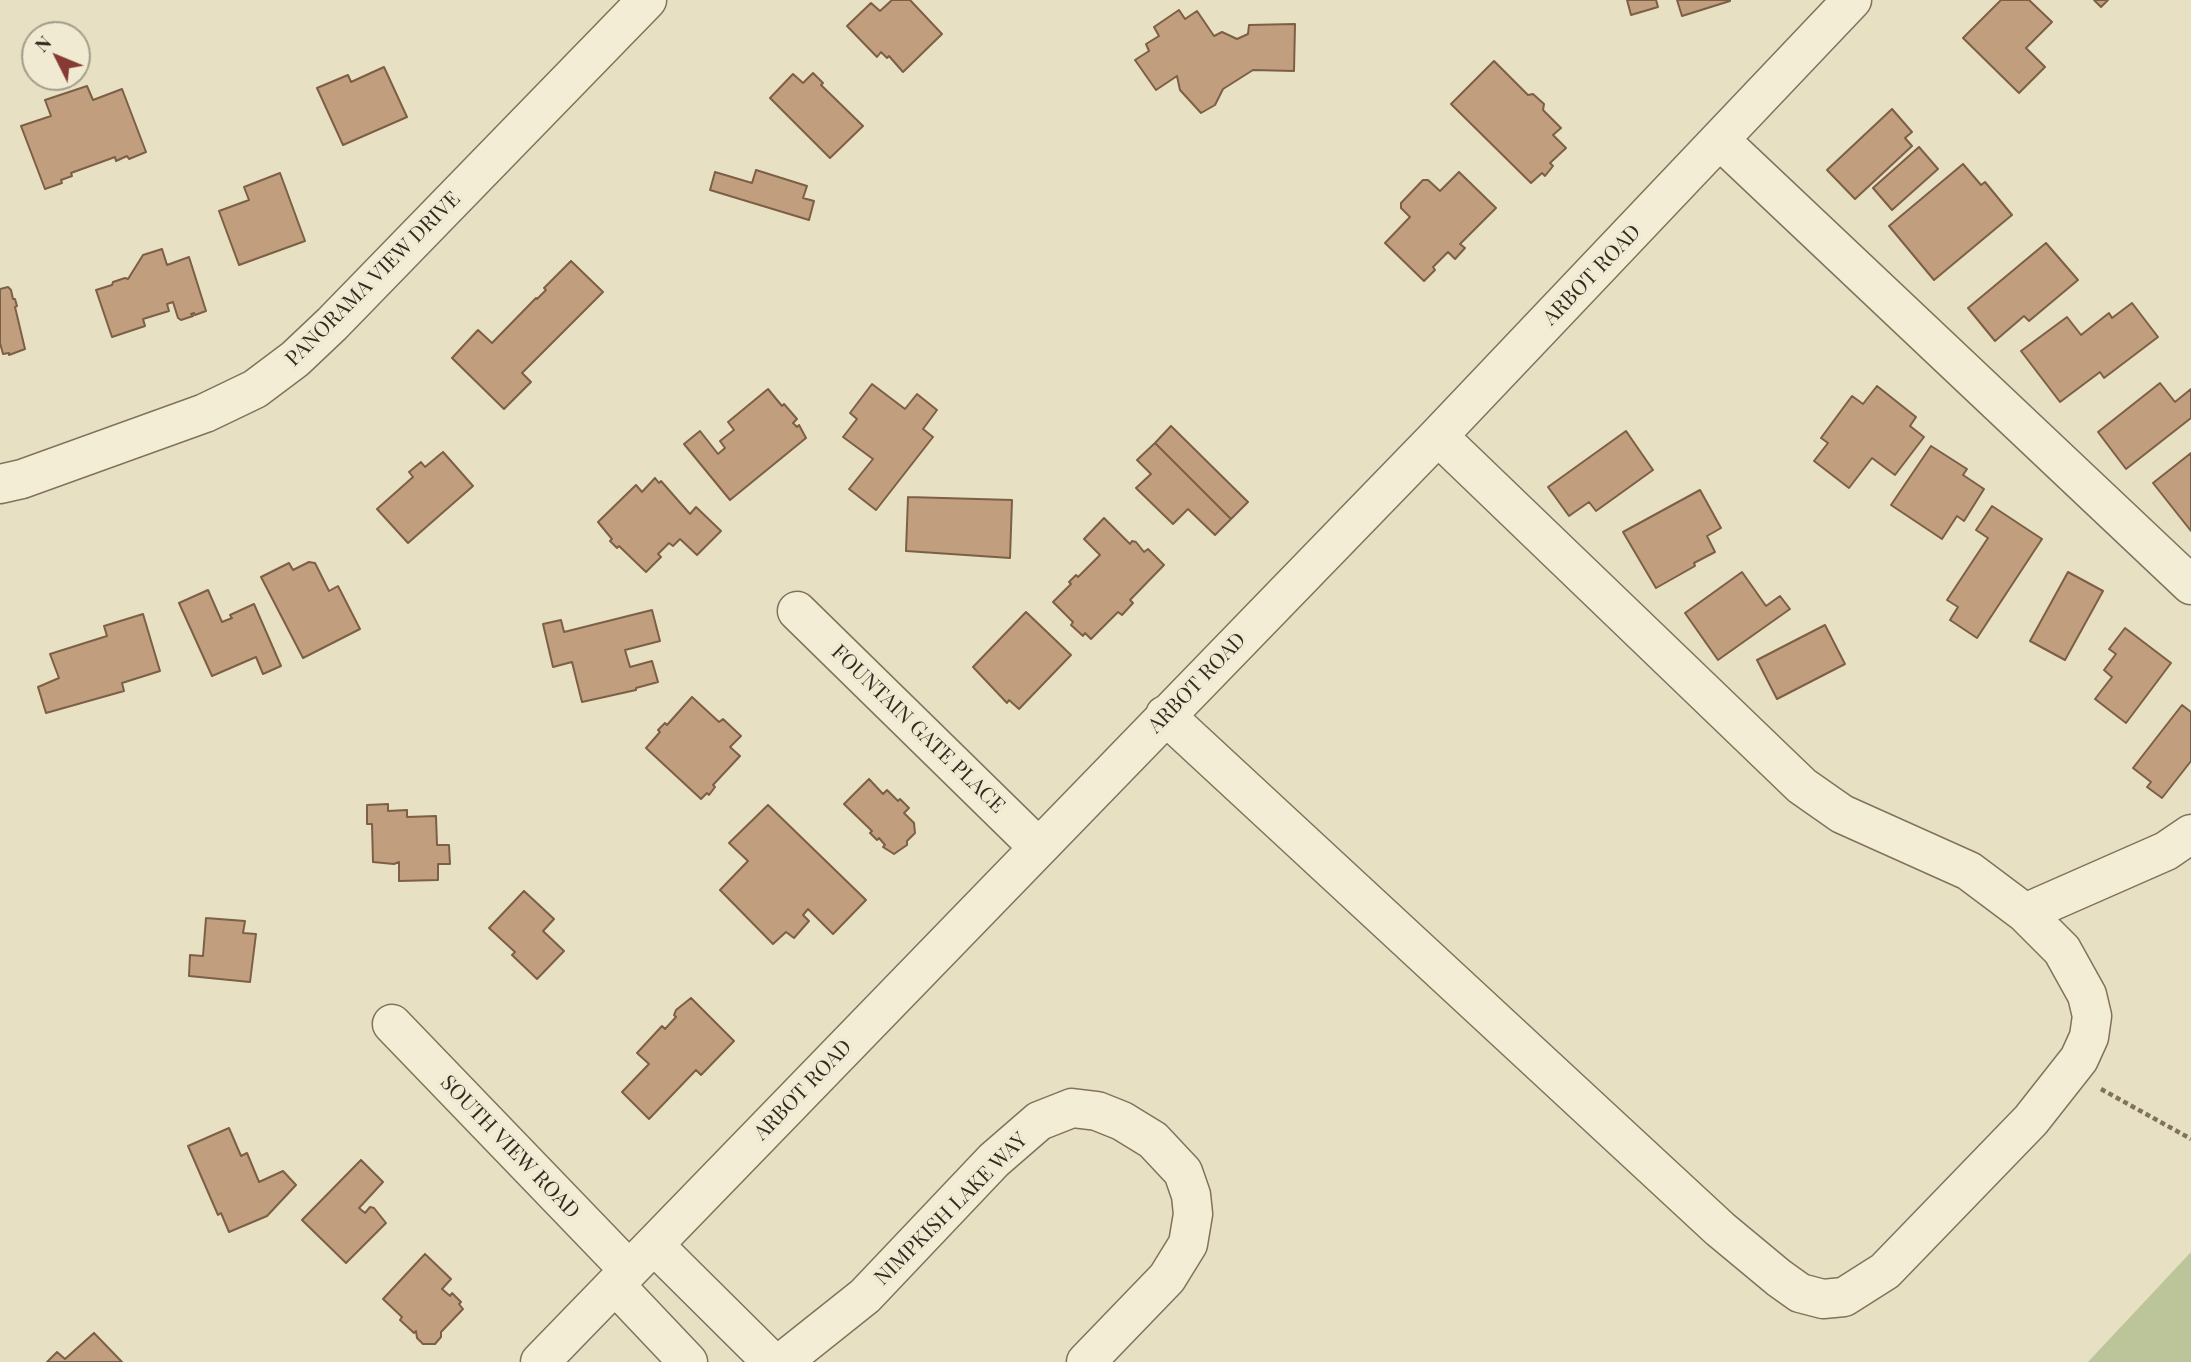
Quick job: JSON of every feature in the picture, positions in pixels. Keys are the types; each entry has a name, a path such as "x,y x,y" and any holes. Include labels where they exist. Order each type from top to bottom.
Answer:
{"street":[{"name":"PANORAMA VIEW DRIVE","path":"0,484 22,479 205,413 255,389 285,367 332,324 647,0"},
{"name":"ARBOT ROAD","path":"540,1362 1438,436 1852,0"},
{"path":"1721,141 2191,585"},
{"path":"1166,715 1720,1229 1779,1278 1800,1293 1823,1300 1844,1297 1885,1271 2031,1120 2079,1059 2089,1037 2092,1016 2087,995 2062,950 2025,913 1969,871 1842,814 1802,786 1438,436"},
{"name":"FOUNTAIN GATE PLACE","path":"797,611 1038,847"},
{"path":"2025,913 2145,861 2191,834"},
{"name":"SOUTH VIEW ROAD","path":"392,1024 633,1267"},
{"name":"NIMPKISH LAKE WAY","path":"782,1362 865,1296 994,1160 1039,1121 1072,1108 1097,1111 1122,1121 1153,1140 1183,1172 1191,1195 1193,1214 1188,1244 1167,1278 1086,1362"},
{"path":"633,1267 688,1362"},
{"path":"633,1267 772,1362"}],"path":[{"path":"2070,1070 2191,1139"}],"green space":[{"path":"2191,1252 2191,1362 2088,1362"}],"building":[{"path":"892,0 910,0 942,34 903,72 889,56 887,58 881,52 877,57 847,26 871,3 880,11"},
{"path":"1627,0 1656,0 1658,7 1631,15"},
{"path":"1677,0 1730,0 1730,1 1682,16"},
{"path":"2001,0 2029,0 2052,22 2026,48 2045,67 2019,93 1963,38"},
{"path":"2094,0 2108,0 2101,7"},
{"path":"1179,10 1185,19 1197,11 1214,36 1222,32 1237,39 1248,34 1249,25 1295,24 1294,71 1253,70 1223,89 1215,105 1201,113 1180,90 1177,76 1156,90 1135,60 1149,51 1146,44 1159,36 1154,27"},
{"path":"1494,61 1528,95 1533,94 1544,104 1543,110 1561,128 1553,135 1566,148 1550,163 1553,166 1545,176 1542,173 1531,183 1451,104"},
{"path":"384,67 407,117 343,145 317,88 348,75 351,82"},
{"path":"813,73 823,83 821,85 863,126 830,158 770,98 793,74 803,83"},
{"path":"122,89 146,152 129,159 127,156 116,161 115,157 71,173 72,176 61,180 62,183 45,189 21,126 51,116 45,100 72,91 89,91 93,100"},
{"path":"1892,109 1912,132 1905,138 1912,146 1855,199 1827,170"},
{"path":"1919,147 1938,169 1892,210 1873,188"},
{"path":"1963,164 1981,185 1985,182 2012,215 1934,280 1889,226"},
{"path":"756,170 807,186 803,198 814,201 809,220 710,190 715,172 752,183"},
{"path":"1459,172 1496,208 1460,244 1465,248 1455,259 1448,252 1424,281 1385,243 1410,217 1401,208 1401,203 1423,180 1428,180 1440,191"},
{"path":"280,173 305,241 239,265 219,211 249,200 244,187"},
{"path":"2046,243 2078,280 2029,321 2024,316 1995,341 1968,308"},
{"path":"162,249 167,265 189,257 206,311 191,314 193,316 181,320 173,302 167,304 169,311 143,319 145,326 112,337 96,290 128,279 143,255"},
{"path":"571,261 603,292 522,373 531,382 504,409 452,358 478,330 492,343 546,290 544,288"},
{"path":"8,287 17,306 15,307 25,349 9,355 3,354 0,343 0,289"},
{"path":"2132,303 2158,337 2104,378 2100,372 2060,402 2021,351 2067,317 2081,335 2109,313 2112,318"},
{"path":"2160,383 2175,402 2191,389 2191,418 2126,469 2098,432"},
{"path":"872,384 905,409 917,394 937,410 923,429 933,437 876,510 849,489 873,459 843,437 857,419 850,413"},
{"path":"1877,386 1916,417 1910,426 1924,437 1895,475 1872,458 1849,488 1814,461 1828,443 1821,438 1852,396 1863,404"},
{"path":"768,389 797,419 793,423 797,427 799,425 806,438 730,500 684,444 700,431 718,454 725,448 720,441 734,430 728,422"},
{"path":"1171,426 1248,502 1231,519 1155,443"},
{"path":"1626,431 1653,470 1596,511 1589,502 1569,516 1548,487"},
{"path":"1155,443 1231,519 1215,535 1188,509 1173,524 1136,488 1151,474 1137,460"},
{"path":"1931,446 1967,469 1963,475 1984,489 1964,521 1957,516 1942,539 1891,505"},
{"path":"443,452 473,486 408,543 377,509 413,477 409,472 421,462 425,467"},
{"path":"2191,453 2191,531 2153,483"},
{"path":"655,478 659,483 661,481 690,514 696,507 721,531 697,555 680,539 673,546 669,543 658,554 661,557 646,572 610,541 612,539 598,522 636,485 642,492"},
{"path":"1700,490 1721,528 1707,536 1715,552 1656,588 1623,532"},
{"path":"908,497 1012,500 1010,558 906,551"},
{"path":"1992,506 2042,539 1977,638 1950,620 1958,607 1947,600 1988,538 1976,530"},
{"path":"1104,518 1130,544 1132,541 1136,542 1144,552 1148,549 1164,565 1130,600 1133,603 1122,615 1118,612 1091,639 1085,633 1083,636 1071,625 1073,622 1053,602 1076,575 1078,577 1100,555 1084,539"},
{"path":"309,562 315,563 329,591 338,586 360,629 303,658 261,577 289,563 293,570"},
{"path":"1742,572 1766,606 1780,596 1790,609 1718,660 1685,613"},
{"path":"2068,572 2103,591 2065,660 2030,641"},
{"path":"208,590 222,622 232,618 230,615 254,604 281,666 263,674 256,657 212,676 179,603"},
{"path":"652,610 660,641 625,650 630,667 652,661 658,682 636,690 582,702 572,662 553,667 543,624 561,620 564,632"},
{"path":"1026,612 1071,655 1019,709 1009,700 1007,703 973,667"},
{"path":"143,614 160,671 122,683 124,691 46,713 38,687 59,678 50,654 107,636 104,626"},
{"path":"1825,625 1845,664 1777,699 1757,660"},
{"path":"2125,628 2171,663 2126,723 2095,699 2112,677 2104,670 2116,654 2109,649"},
{"path":"692,697 719,722 723,719 741,736 730,747 740,756 713,785 715,787 709,795 707,793 701,799 646,748 660,732 658,730 665,723 667,725"},
{"path":"2182,705 2191,712 2191,761 2162,798 2147,787 2151,782 2133,768"},
{"path":"869,779 883,794 887,790 898,801 900,799 909,808 904,813 914,823 915,833 907,841 907,845 894,854 883,847 885,845 879,838 877,840 870,833 872,831 844,804"},
{"path":"388,804 388,811 407,810 407,817 436,816 437,845 449,845 450,864 438,864 438,880 399,881 399,862 373,862 372,824 367,824 367,805"},
{"path":"768,805 866,900 833,934 808,909 803,915 809,921 794,938 786,932 773,944 720,890 748,861 729,843"},
{"path":"524,891 554,919 543,931 564,951 537,979 512,955 515,952 489,928"},
{"path":"206,918 245,921 243,933 256,934 250,982 189,976 190,955 203,956"},
{"path":"691,998 734,1041 701,1075 696,1070 649,1119 622,1092 649,1064 637,1053 662,1026 665,1029 676,1017 676,1010"},
{"path":"229,1128 241,1156 247,1153 259,1182 283,1171 296,1185 267,1216 229,1232 221,1213 218,1215 188,1146"},
{"path":"361,1160 383,1182 359,1208 365,1213 370,1207 374,1208 386,1223 346,1263 302,1220"},
{"path":"425,1254 451,1279 442,1289 450,1296 452,1293 461,1302 459,1304 463,1309 441,1332 441,1337 435,1344 423,1344 417,1338 416,1331 414,1333 400,1320 402,1317 383,1299"},
{"path":"94,1333 122,1362 47,1362 57,1352 65,1359"}]}
